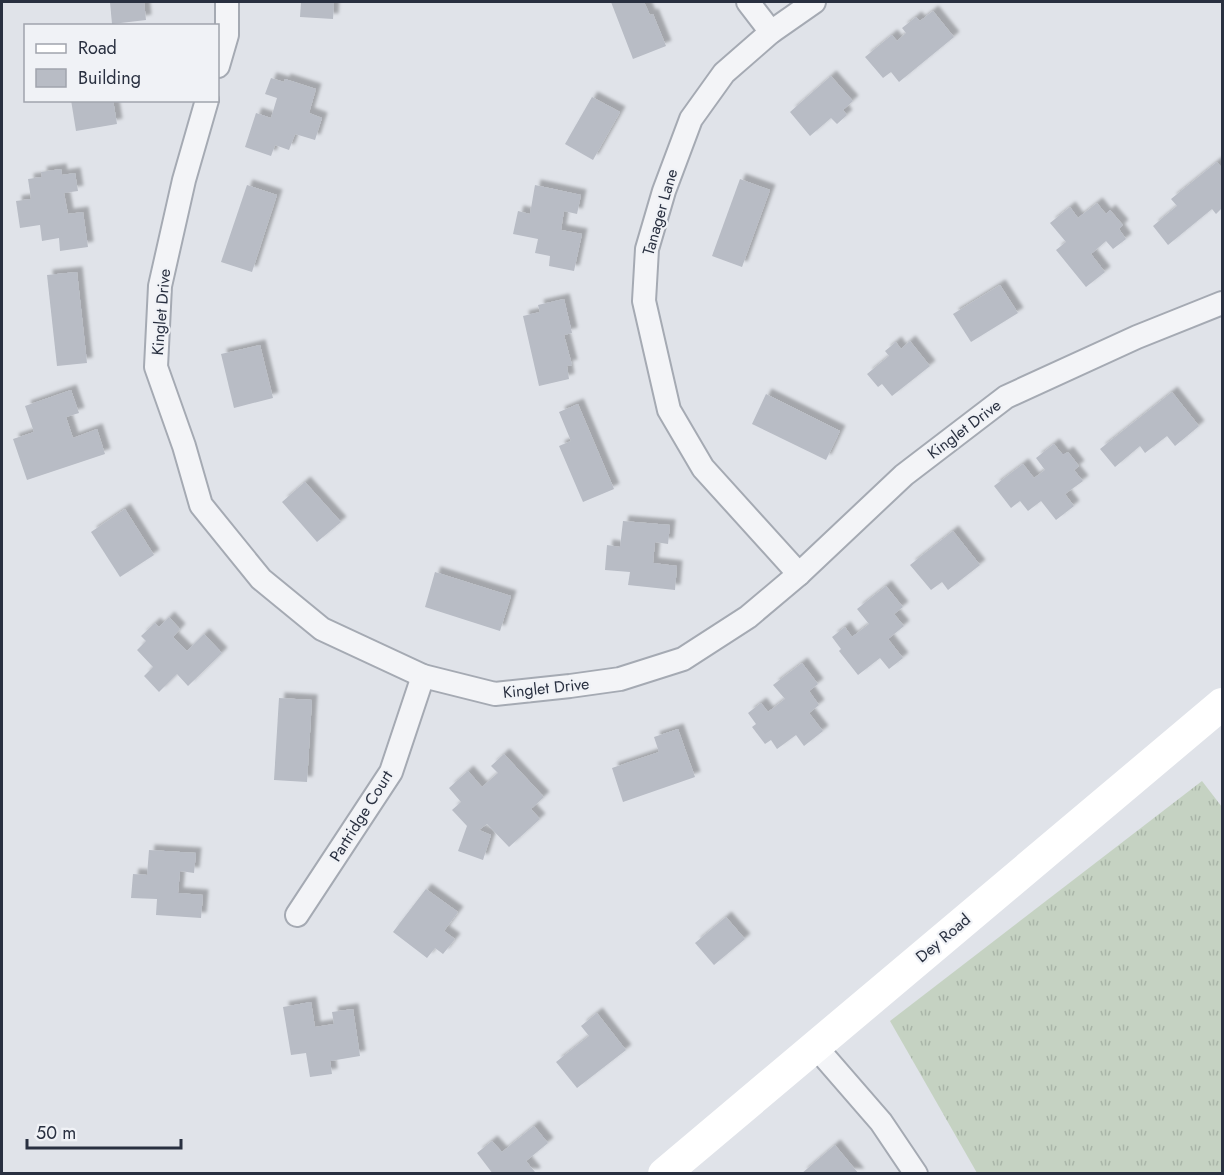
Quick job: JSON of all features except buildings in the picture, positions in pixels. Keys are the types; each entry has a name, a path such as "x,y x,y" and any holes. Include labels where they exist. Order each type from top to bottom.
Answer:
{"main road":[{"name":"Dey Road","path":"664,1173 1222,704"}],"street":[{"path":"219,62 226,35 227,2"},
{"path":"748,2 771,32"},
{"name":"Tanager Lane","path":"799,574 703,468 669,410 644,301 647,249 664,191 691,119 724,73 771,32 814,2"},
{"name":"Kinglet Drive","path":"206,102 184,180 160,286 156,367 184,446 201,505 261,579 322,629 423,676 495,694 620,679 683,659 748,617 799,574 904,475 1006,397 1137,337 1222,303"},
{"name":"Partridge Court","path":"297,915 391,772 423,676"},
{"path":"815,1046 881,1122 916,1173"}],"green space":[{"path":"1202,781 1222,807 1222,1173 977,1173 890,1021"}]}
